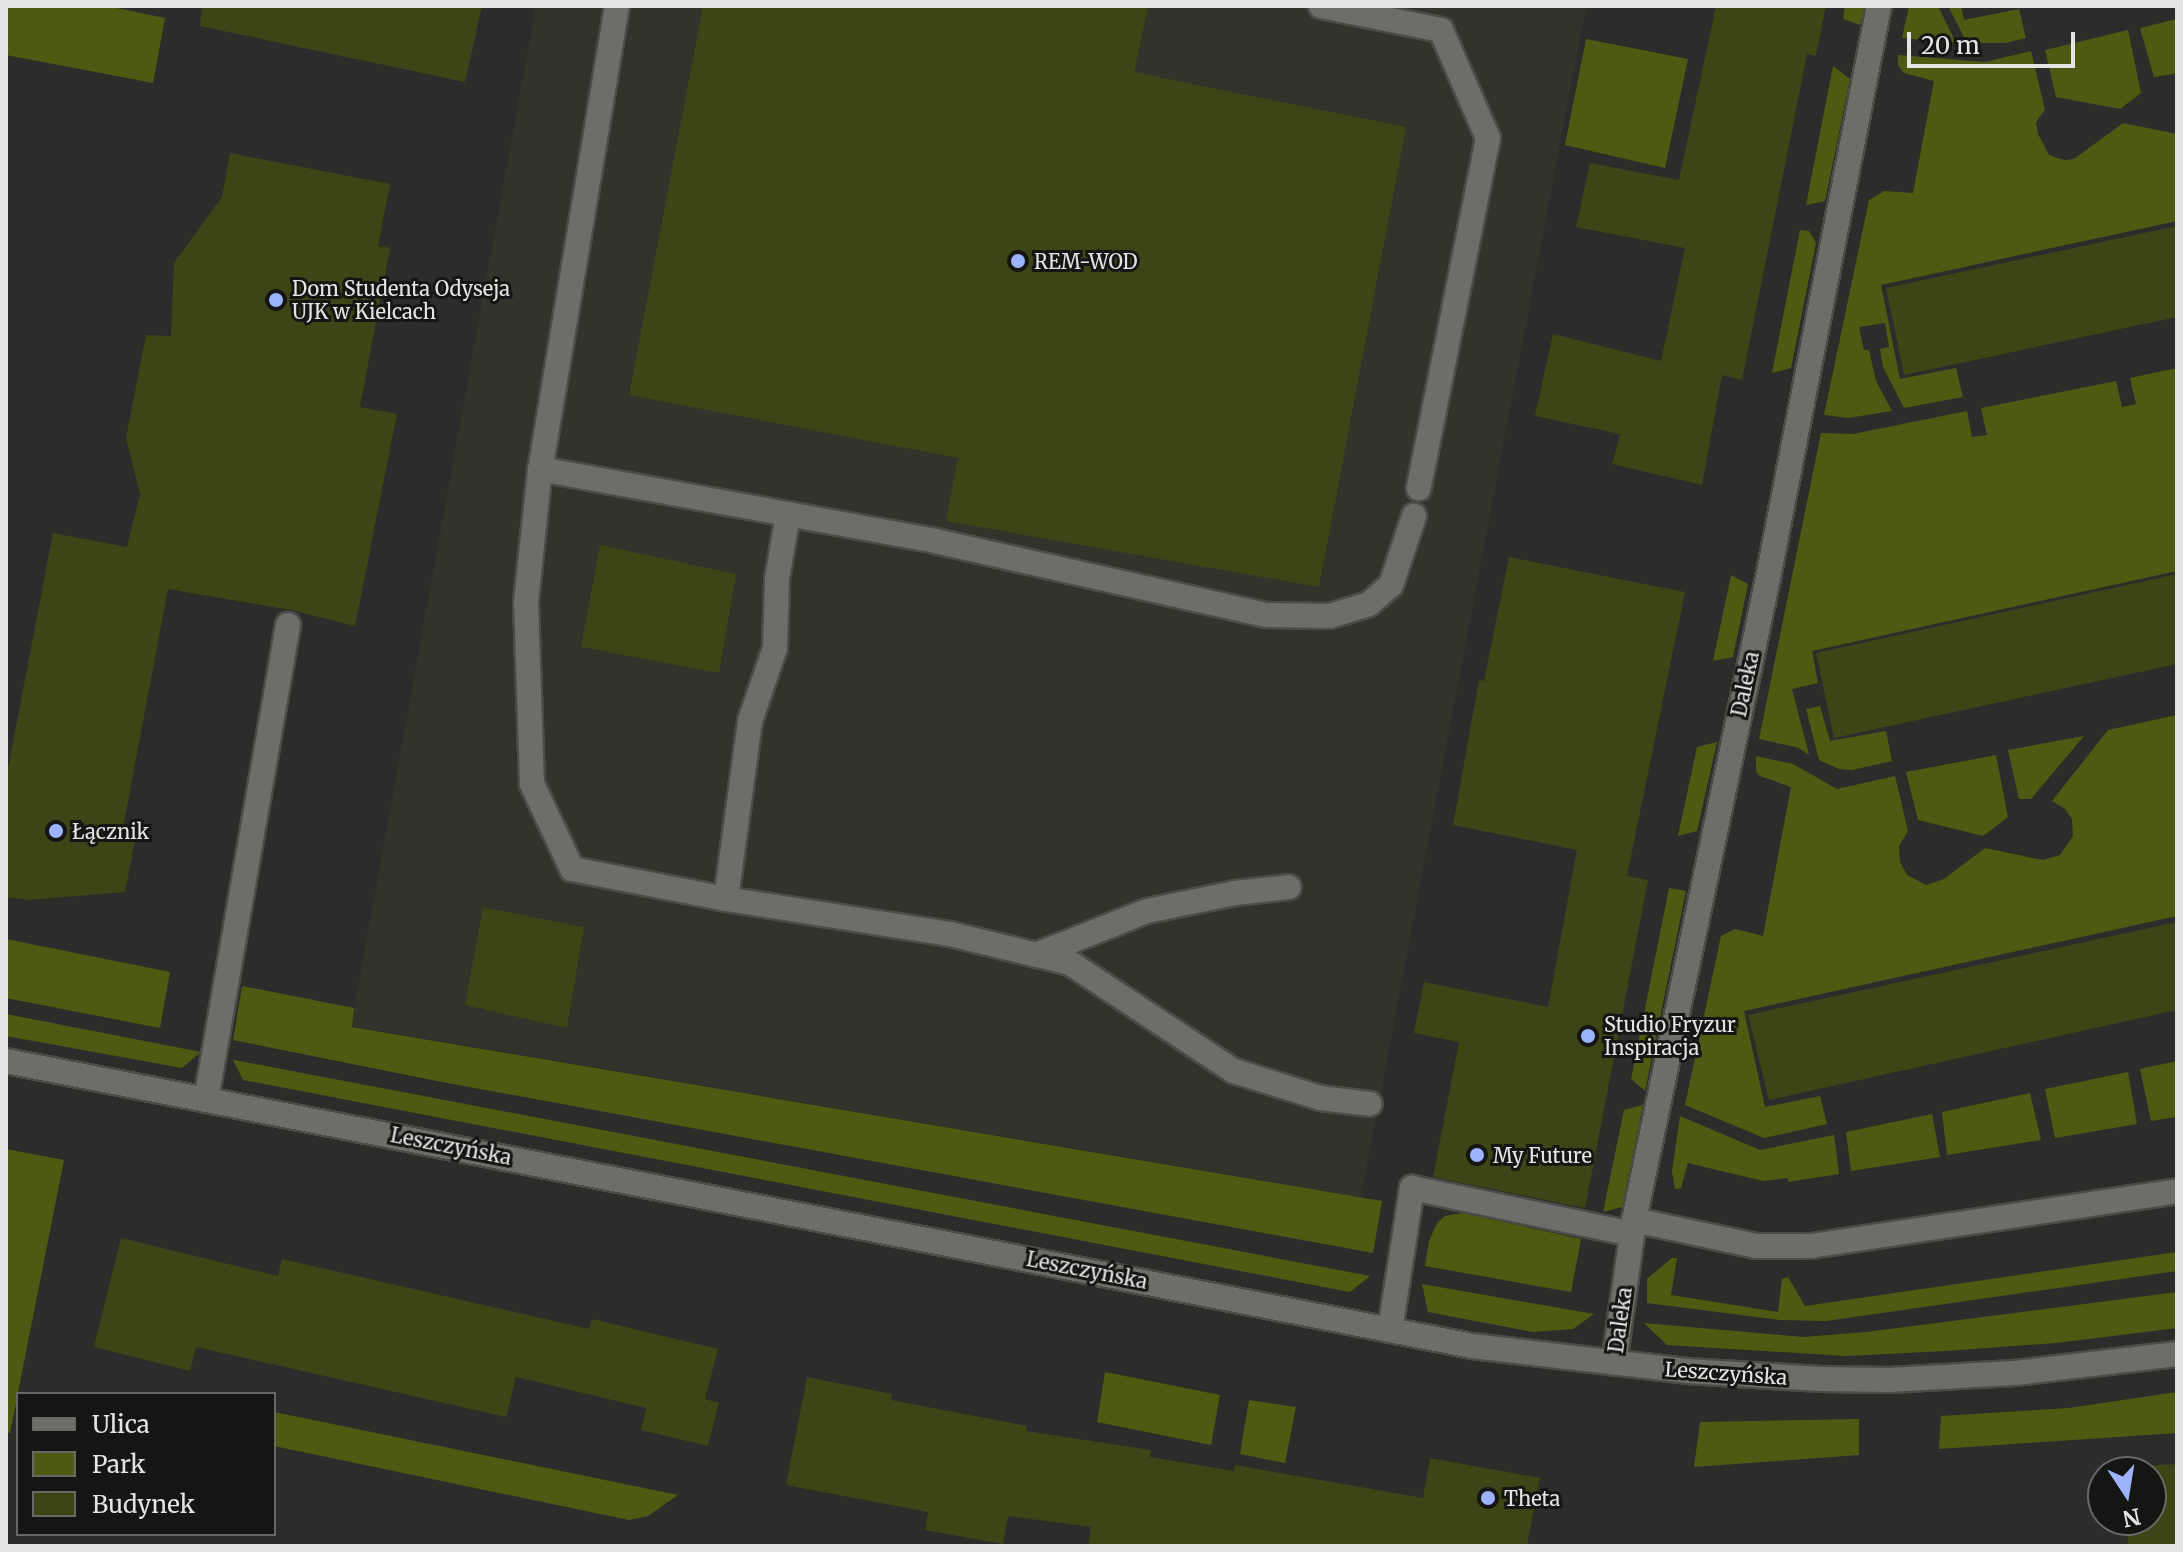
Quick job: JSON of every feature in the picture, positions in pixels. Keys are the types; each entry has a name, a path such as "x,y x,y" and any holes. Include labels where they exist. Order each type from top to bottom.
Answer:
{"street":[{"path":"617,6 540,469 526,602 532,784 572,869 726,899 950,934 1070,963 1234,1071 1320,1098 1370,1104"},
{"path":"1321,6 1441,30 1488,138 1419,488"},
{"name":"Daleka","path":"1614,1363 1633,1227 1769,573 1879,6"},
{"path":"540,469 935,541 1267,615 1330,616 1369,604 1391,585 1414,516"},
{"path":"726,899 750,721 775,648 777,579 788,514"},
{"path":"206,1100 288,625"},
{"path":"1036,955 1147,911 1235,893 1289,887"},
{"name":"Leszczyńska","path":"6,1061 1472,1346 1749,1376 1889,1380 2060,1369 2177,1354"},
{"path":"1390,1330 1412,1188 1756,1246 1811,1246 2177,1191"}],"shaded area":[{"path":"536,6 1586,6 1361,1197 351,1026"}],"green space":[{"path":"6,6 107,6 165,18 153,83 6,55"},
{"path":"1845,6 1865,6 1860,25 1843,19"},
{"path":"1909,6 1938,6 1956,43 1902,38"},
{"path":"1948,6 1961,6 1964,20 2019,9 2026,38 2005,43 1967,43"},
{"path":"2177,19 2177,69 2174,74 2154,77 2140,28"},
{"path":"2128,30 2141,93 2120,109 2056,97 2045,50"},
{"path":"1586,39 1688,59 1665,168 1565,145"},
{"path":"2031,51 2045,110 2036,122 2038,134 2049,155 2064,160 2074,159 2123,123 2177,134 2177,221 1881,285 1900,379 1956,368 1963,397 1904,408 1883,367 1880,349 1889,347 1885,323 1859,327 1864,350 1869,350 1876,381 1892,411 1848,418 1824,415 1869,200 1884,191 1913,193 1934,81 1904,73 1898,65 1898,55 1985,62"},
{"path":"1833,66 1850,79 1825,201 1806,205"},
{"path":"1800,230 1809,231 1816,243 1791,368 1772,373"},
{"path":"2177,368 2177,571 1812,651 1818,683 1792,689 1809,755 1799,748 1759,739 1821,433 1853,434 1967,411 1972,437 1987,435 1981,408 2116,381 2122,407 2136,404 2130,378"},
{"path":"1731,575 1748,584 1733,657 1713,661"},
{"path":"1820,706 1830,741 1886,731 1892,761 1852,770 1839,769 1819,760 1806,709"},
{"path":"2177,715 2177,916 1744,1011 1765,1107 1820,1096 1827,1124 1764,1138 1685,1105 1721,936 1735,929 1763,936 1791,787 1760,776 1756,772 1756,756 1793,764 1837,789 1895,776 1908,831 1899,846 1900,862 1907,875 1926,885 1944,879 1985,848 2043,860 2060,855 2073,836 2072,819 2065,809 2052,801 2108,730"},
{"path":"2084,736 2031,799 2019,799 2008,750"},
{"path":"1717,742 1697,831 1678,836 1697,747"},
{"path":"1996,755 2008,817 1983,836 1918,820 1906,772"},
{"path":"1669,888 1686,891 1645,1091 1631,1079"},
{"path":"6,939 170,972 160,1028 6,998"},
{"path":"242,986 354,1008 352,1027 1382,1201 1373,1253 442,1082 233,1040"},
{"path":"6,1014 201,1052 182,1068 6,1036"},
{"path":"233,1060 1370,1276 1350,1292 243,1080"},
{"path":"2177,1061 2177,1117 2151,1121 2140,1069"},
{"path":"2128,1072 2137,1124 2055,1138 2045,1089"},
{"path":"2030,1093 2041,1140 1947,1155 1942,1112"},
{"path":"1643,1105 1622,1207 1603,1212 1624,1110"},
{"path":"1932,1114 1940,1157 1851,1171 1846,1132"},
{"path":"1680,1116 1760,1150 1834,1135 1839,1174 1788,1182 1788,1178 1763,1181 1688,1163 1681,1188 1675,1189 1672,1171"},
{"path":"6,1149 64,1160 10,1433 6,1432"},
{"path":"1463,1213 1581,1239 1571,1292 1425,1266 1429,1241 1437,1223 1445,1216"},
{"path":"2177,1252 2177,1271 1826,1321 1780,1320 1647,1303 1647,1279 1672,1258 1677,1258 1671,1295 1778,1312 1782,1279 1788,1277 1805,1306"},
{"path":"1422,1284 1594,1314 1573,1329 1533,1332 1428,1312"},
{"path":"2177,1292 2177,1328 2056,1343 1946,1351 1846,1356 1667,1345 1644,1323 1803,1337 1866,1332"},
{"path":"1105,1372 1220,1395 1211,1445 1097,1422"},
{"path":"2177,1392 2177,1433 1939,1449 1941,1416 2069,1408"},
{"path":"1249,1400 1296,1407 1285,1463 1240,1454"},
{"path":"276,1412 678,1495 648,1516 629,1520 276,1446"},
{"path":"1859,1419 1859,1455 1694,1467 1700,1422"}],"building":[{"path":"202,6 482,6 465,82 200,26"},
{"name":"REM-WOD","path":"703,6 1148,6 1134,72 1406,127 1319,587 946,521 958,458 629,395"},
{"path":"1716,6 1826,6 1816,56 1807,54 1742,380 1722,375 1702,485 1612,464 1620,434 1535,416 1553,334 1661,361 1685,248 1576,227 1590,163 1679,180"},
{"path":"230,153 390,184 378,246 390,248 360,407 397,414 355,626 291,610 168,589 122,833 136,836 125,892 29,900 6,897 6,779 53,533 127,547 140,495 126,438 146,335 171,336 174,263 222,197"},
{"path":"2177,226 2177,317 1904,375 1886,288"},
{"path":"600,545 736,574 719,673 581,647"},
{"path":"1509,557 1685,592 1627,876 1648,880 1585,1208 1433,1177 1459,1042 1414,1033 1424,982 1548,1007 1577,850 1453,825 1479,680 1484,681"},
{"path":"2177,574 2177,664 1834,738 1816,653"},
{"path":"483,907 584,927 567,1028 465,1005"},
{"path":"2177,922 2177,1010 1769,1100 1748,1015"},
{"path":"121,1238 278,1276 282,1259 589,1329 592,1319 718,1349 705,1399 719,1403 708,1446 641,1430 646,1408 516,1377 506,1417 196,1347 190,1371 94,1347"},
{"path":"807,1377 892,1394 891,1400 1027,1426 1026,1431 1151,1450 1150,1457 1234,1471 1235,1465 1423,1498 1430,1458 1540,1478 1527,1546 1088,1546 1091,1527 1008,1516 1003,1544 925,1530 928,1512 786,1485"},
{"path":"2177,1464 2177,1546 2128,1546 2128,1536 2167,1536 2167,1465"}],"place":[{"name":"REM-WOD","path":"1018,261"},
{"name":"Dom Studenta Odyseja UJK w Kielcach","path":"276,300"},
{"name":"Łącznik","path":"56,831"},
{"name":"Studio Fryzur Inspiracja","path":"1588,1036"},
{"name":"My Future","path":"1477,1155"},
{"name":"Theta","path":"1488,1498"}]}
